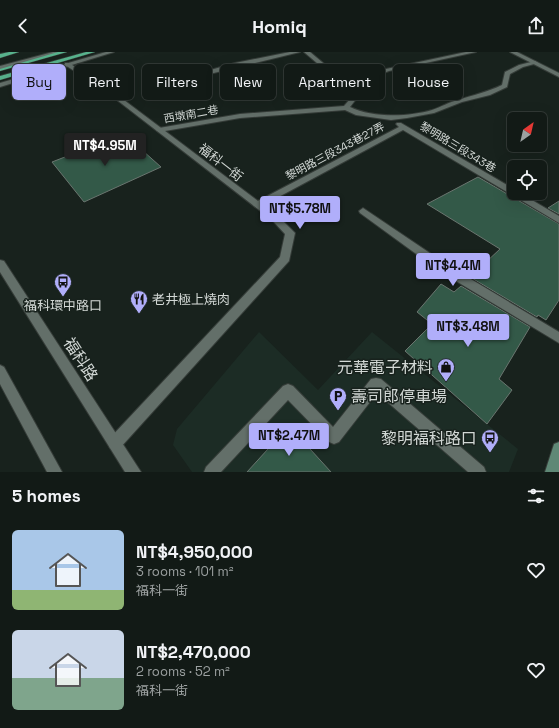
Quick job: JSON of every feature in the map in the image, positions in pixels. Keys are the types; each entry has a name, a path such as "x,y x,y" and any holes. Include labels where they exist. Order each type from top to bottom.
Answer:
{"highway":[{"path":"0,56 16,52"},
{"path":"0,69 64,52"},
{"path":"0,78 92,52"}],"main road":[{"path":"552,472 559,449"}],"street":[{"path":"0,64 42,52"},
{"path":"0,69 59,52"},
{"path":"0,84 111,52"},
{"path":"212,70 297,52"},
{"path":"307,52 321,64"},
{"path":"385,71 473,52"},
{"path":"513,52 559,75"},
{"name":"西墩南二巷","path":"159,130 240,116 346,108 356,113 391,118 432,112 488,94 505,86 506,73 512,69 535,63"},
{"name":"福科一街","path":"67,64 106,89 275,218 290,233 285,258 115,443"},
{"path":"346,108 352,100"},
{"name":"黎明路三段343巷","path":"391,118 403,127 507,189"},
{"name":"黎明路三段343巷27弄","path":"257,205 403,127"},
{"name":"黎明路三段343巷","path":"526,200 559,220"},
{"path":"363,212 445,268 559,338"},
{"name":"福科路","path":"0,264 134,472"},
{"path":"0,371 55,472"},
{"path":"211,472 288,391 334,437 376,384 479,472"}],"shaded area":[{"name":"壽司郎停車場","path":"259,332 318,390 372,332 518,449 509,472 192,472 173,445 177,429"}],"building":[{"path":"124,134 161,167 84,202 52,162"},
{"path":"478,177 507,194 507,200 518,200 559,224 559,300 546,320 538,315 537,317 470,277 500,249 427,204"},
{"path":"559,201 559,214 548,208"},
{"path":"441,284 454,292 461,286 530,327 499,379 512,390 487,424 405,351 432,324 417,312"},
{"path":"289,426 331,472 247,472"}],"place":[{"name":"福科環中路口","path":"63,297"},
{"name":"老井極上燒肉","path":"139,314"},
{"name":"元華電子材料","path":"446,382"},
{"name":"壽司郎停車場","path":"338,411"},
{"name":"黎明福科路口","path":"490,453"}]}
